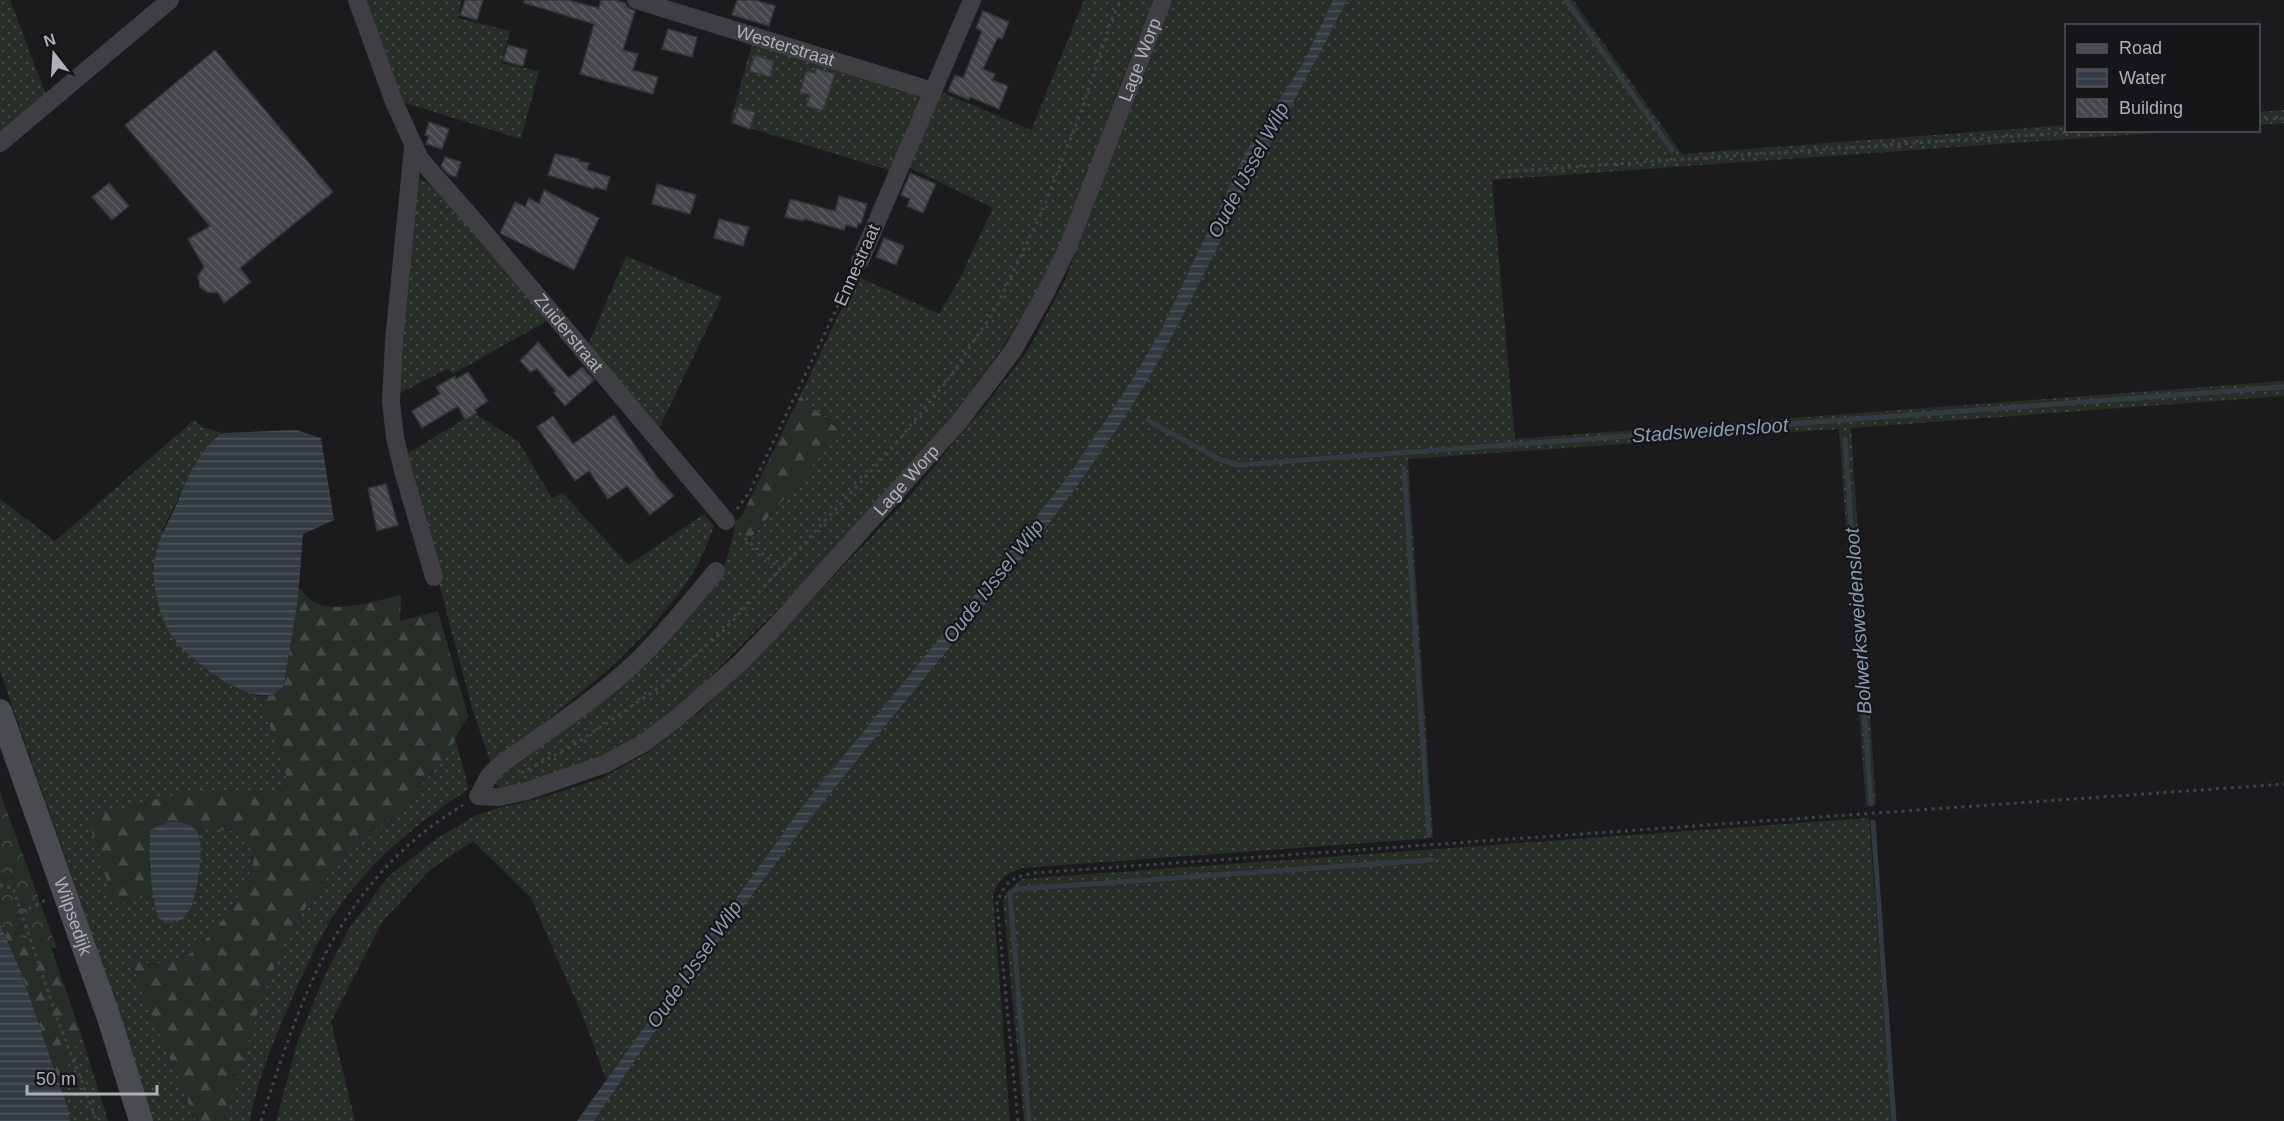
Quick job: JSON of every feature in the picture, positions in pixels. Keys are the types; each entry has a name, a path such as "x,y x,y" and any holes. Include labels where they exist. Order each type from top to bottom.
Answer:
{"main road":[{"name":"Wilpsedijk","path":"0,711 109,1018 141,1121"}],"street":[{"path":"0,143 170,0"},
{"name":"Zuiderstraat","path":"357,0 394,102 412,147 420,159 479,226 726,521"},
{"name":"Westerstraat","path":"636,0 933,92"},
{"name":"Ennestraat","path":"860,261 972,0"},
{"name":"Lage Worp","path":"478,796 498,797 527,791 605,764 635,749 677,718 731,672 773,629 958,423 1012,352 1045,294 1068,247 1163,0"},
{"name":"Zuiderstraat","path":"412,147 394,341 392,402 393,421 402,463 434,577"},
{"path":"478,796 489,776 501,764 608,687 636,663 660,639 716,571"}],"path":[{"path":"519,774 572,746 663,685 724,630 894,446 950,377 996,308 1044,207 1082,109 1111,21 1121,0"},
{"path":"2260,120 2284,118"},
{"path":"1501,172 2074,132"},
{"name":"Ennestraat","path":"726,521 750,491 860,261"},
{"path":"726,521 780,569"},
{"path":"1018,1121 997,903 1004,886 1016,877 1033,873 2284,784"},
{"path":"261,1121 293,1024 317,970 346,917 377,877 405,847 438,820 478,796"},
{"path":"0,885 13,888 57,1018 97,1121"},
{"path":"22,912 46,900"}],"green space":[{"path":"0,0 10,0 46,95 0,136"},
{"path":"361,0 462,0 458,18 510,31 501,63 539,71 521,139 399,101"},
{"path":"1084,0 1153,0 1116,95 1068,232 1036,293 1001,350 948,421 867,516 674,712 611,757 566,775 499,789 494,781 679,624 725,564 733,537 752,538 841,431 800,396 857,276 939,314 958,282 993,208 906,166 937,90 1031,130"},
{"path":"1173,0 1333,0 1303,63 1246,151 1160,332 1128,386 1071,472 994,571 800,809 606,1080 585,1022 531,898 473,841 430,870 382,922 331,1022 355,1121 276,1121 298,1040 325,975 350,927 389,876 439,837 475,816 602,778 647,753 700,712 787,626 906,500 984,407 1028,350 1065,280"},
{"path":"1347,0 1573,0 1682,154 2065,125 2065,132 2168,132 1492,180 1515,439 2284,381 2284,396 1851,428 1876,805 1866,807 1839,429 1408,459 1433,838 1022,868 1007,875 998,884 993,895 1010,1121 594,1121 690,981 765,878 1042,534 1119,426 1169,343 1242,198"},
{"path":"753,41 918,92 921,98 892,171 730,122"},
{"path":"2284,110 2284,123 2260,125 2260,112"},
{"path":"415,175 447,196 552,318 453,374 448,369 396,395"},
{"path":"626,256 722,297 658,431 588,345"},
{"path":"800,396 841,432 751,538 733,537 735,522 741,517"},
{"path":"474,413 518,441 552,498 563,493 628,565 704,514 714,526 696,568 676,598 653,625 602,675 491,764 472,708 405,455"},
{"path":"194,420 203,427 222,433 204,450 162,530 255,695 260,696 289,783 280,792 201,790 89,818 115,906 153,890 153,900 193,904 201,852 198,834 194,828 246,832 253,852 251,870 245,884 226,915 204,942 175,961 132,962 144,997 196,1121 153,1121 113,1007 81,902 0,671 0,499 55,541"},
{"path":"299,588 312,601 331,607 368,603 401,595 400,621 438,611 468,716 441,763 369,837 341,859 313,896 286,939 265,990 223,1121 196,1121 144,997 132,961 169,962 182,958 204,942 226,915 251,870 254,855 246,832 194,828 184,823 149,864 153,890 115,907 88,818 168,796 201,790 280,792 289,784 260,696 274,694 284,685"},
{"path":"455,738 469,789 416,827 383,856 340,906 325,929 276,1035 261,1078 250,1121 223,1121 265,990 286,939 313,896 341,859 369,837 412,795 441,763"},
{"path":"0,792 57,949 0,929"},
{"path":"0,801 81,1034 59,1081 21,972 0,924"},
{"path":"1869,818 1892,1121 1024,1121 1003,901 1006,893 1022,879"},
{"path":"81,1034 108,1121 70,1121 59,1081"}],"water":[{"name":"Oude IJssel Wilp","path":"1333,0 1347,0 1239,204 1168,345 1119,426 1042,534 765,878 690,981 594,1121 577,1121 800,809 994,571 1071,472 1128,386 1160,332 1246,151 1303,63"},
{"path":"296,430 321,438 334,520 303,534 298,598 284,685 274,694 260,695 244,691 210,672 174,639 166,626 158,602 154,566 158,545 187,479 209,444 223,433"},
{"path":"168,822 189,825 195,829 201,847 192,905 183,919 169,923 158,918 155,907 150,852 150,830"},
{"path":"0,924 21,972 67,1106 70,1121 0,1121"}],"building":[{"path":"465,0 483,0 477,20 460,15"},
{"path":"524,0 567,0 599,8 601,0 625,3 628,8 635,11 623,50 638,54 633,70 658,77 653,94 580,74 594,24 524,3"},
{"path":"737,0 755,0 775,6 769,26 732,15"},
{"path":"983,11 1009,22 1002,39 998,37 983,69 995,74 992,80 1008,86 999,109 948,91 955,75 963,78 982,31 976,28"},
{"path":"668,29 697,37 692,57 662,49"},
{"path":"508,45 527,50 523,66 503,61"},
{"path":"215,50 333,192 240,268 251,282 224,303 218,293 207,292 200,287 198,276 204,267 188,239 210,226 125,125"},
{"path":"755,55 774,61 770,77 749,71"},
{"path":"816,68 835,74 823,111 806,106 810,95 800,92 806,71 815,73"},
{"path":"738,107 755,112 750,129 733,123"},
{"path":"429,122 449,129 442,149 426,144 429,136 425,135"},
{"path":"555,154 589,163 587,170 610,177 606,190 595,187 594,189 548,175"},
{"path":"445,157 461,162 456,177 448,174 441,166"},
{"path":"910,173 936,184 923,213 907,206 910,199 901,195"},
{"path":"109,183 129,206 112,220 92,197"},
{"path":"657,184 696,195 690,214 652,204"},
{"path":"544,190 599,218 574,270 500,233 515,202 525,207 529,198 539,204"},
{"path":"839,196 867,204 861,224 858,223 857,228 846,225 844,230 804,219 803,221 785,217 790,199 835,211"},
{"path":"719,219 749,227 743,246 714,238"},
{"path":"884,238 904,246 896,265 876,257"},
{"path":"538,342 569,378 582,367 594,380 565,406 554,393 556,391 537,369 530,372 520,361"},
{"path":"468,372 488,401 475,410 477,413 465,420 458,406 422,428 412,411 440,394 436,387 455,376 456,379"},
{"path":"614,415 657,477 674,496 650,515 627,486 608,499 589,471 575,481 537,427 553,416 573,444"},
{"path":"386,484 398,525 377,531 368,488"}],"waterway":[{"path":"1566,0 1672,150"},
{"name":"Stadsweidensloot","path":"1147,420 1219,459 1238,465 2284,387"},
{"name":"Bolwerksweidensloot","path":"1845,439 1871,804"},
{"path":"1404,468 1429,835"},
{"name":"Bolwerksweidensloot","path":"1873,822 1894,1121"},
{"path":"1029,1121 1010,893 1018,889 1431,860"}]}
